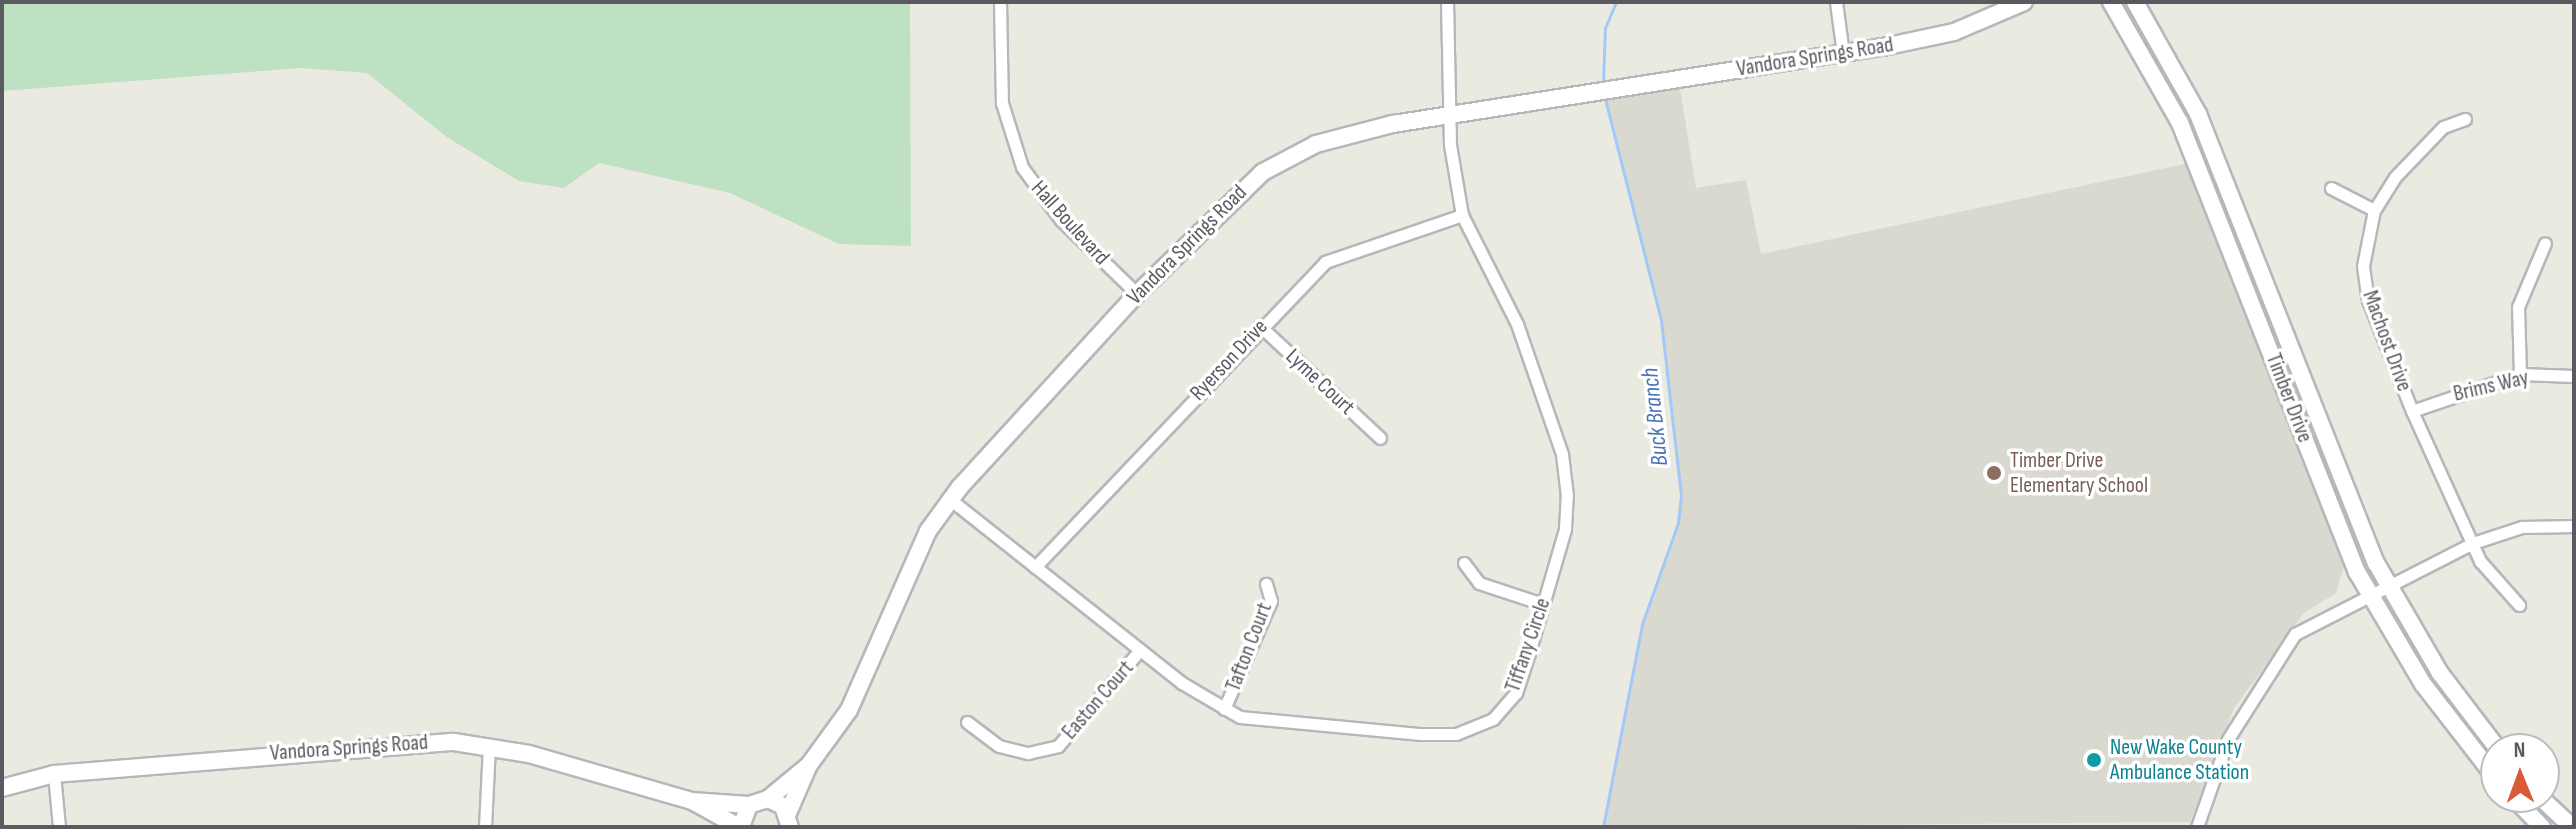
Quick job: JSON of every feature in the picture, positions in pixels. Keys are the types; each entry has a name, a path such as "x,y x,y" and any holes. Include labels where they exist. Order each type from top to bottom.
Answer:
{"street":[{"name":"Hall Boulevard","path":"1000,2 1002,103 1022,167 1061,220 1137,294"},
{"name":"Tiffany Circle","path":"951,500 1140,650 1224,709 1302,727 1456,734 1493,719 1516,693 1565,529 1562,454 1517,324 1462,215 1448,115 1447,2"},
{"path":"1836,2 1843,54"},
{"name":"Vandora Springs Road","path":"768,799 809,765 849,710 928,531 951,500 1137,294 1263,172 1342,136 1448,115 1843,54 1954,32 2024,2"},
{"name":"Timber Drive","path":"2111,2 2180,123 2369,592 2423,684 2480,757"},
{"name":"Timber Drive","path":"2135,2 2198,114 2387,582 2440,673 2486,733"},
{"name":"Machost Drive","path":"2465,119 2443,127 2374,210 2363,266 2368,300 2412,411 2473,543 2519,605"},
{"path":"2331,188 2374,210"},
{"name":"Ryerson Drive","path":"1035,567 1260,326 1341,252 1462,215"},
{"path":"2520,374 2518,307 2545,243"},
{"name":"Lyme Court","path":"1260,326 1380,438"},
{"name":"Brims Way","path":"2412,411 2520,374 2574,376"},
{"path":"2197,827 2228,739 2295,634 2387,582 2473,543 2522,527 2574,526"},
{"path":"1464,563 1479,583 1543,604"},
{"name":"Tafton Court","path":"1224,709 1271,601 1266,584"},
{"name":"Easton Court","path":"967,722 999,746 1028,753 1058,746 1140,650"},
{"name":"Vandora Springs Road","path":"2,788 54,774 402,742 489,746 692,801 749,805"},
{"path":"485,827 489,746"},
{"name":"Vandora Springs Road","path":"789,820 809,765"},
{"path":"54,774 59,827"},
{"path":"740,827 749,805 768,799 789,820"},
{"name":"Vandora Springs Road","path":"692,801 740,827"},
{"path":"2557,813 2572,827"}],"shaded area":[{"name":"Timber Drive Elementary School","path":"1680,88 1696,188 1746,180 1761,254 2189,163 2344,565 2336,593 2304,613 2234,708 2190,822 1603,827 1642,624 1678,523 1681,496 1661,320 1605,99"}],"green space":[{"path":"2,2 910,2 911,246 839,244 730,193 599,163 564,188 519,181 448,138 367,73 301,68 2,91"}],"waterway":[{"name":"Buck Branch","path":"1603,84 1605,28 1616,2"},
{"name":"Buck Branch","path":"1603,827 1642,624 1678,523 1681,496 1661,320 1604,95"}],"place":[{"name":"Timber Drive Elementary School","path":"1994,473"},
{"name":"New Wake County Ambulance Station","path":"2094,760"}]}
